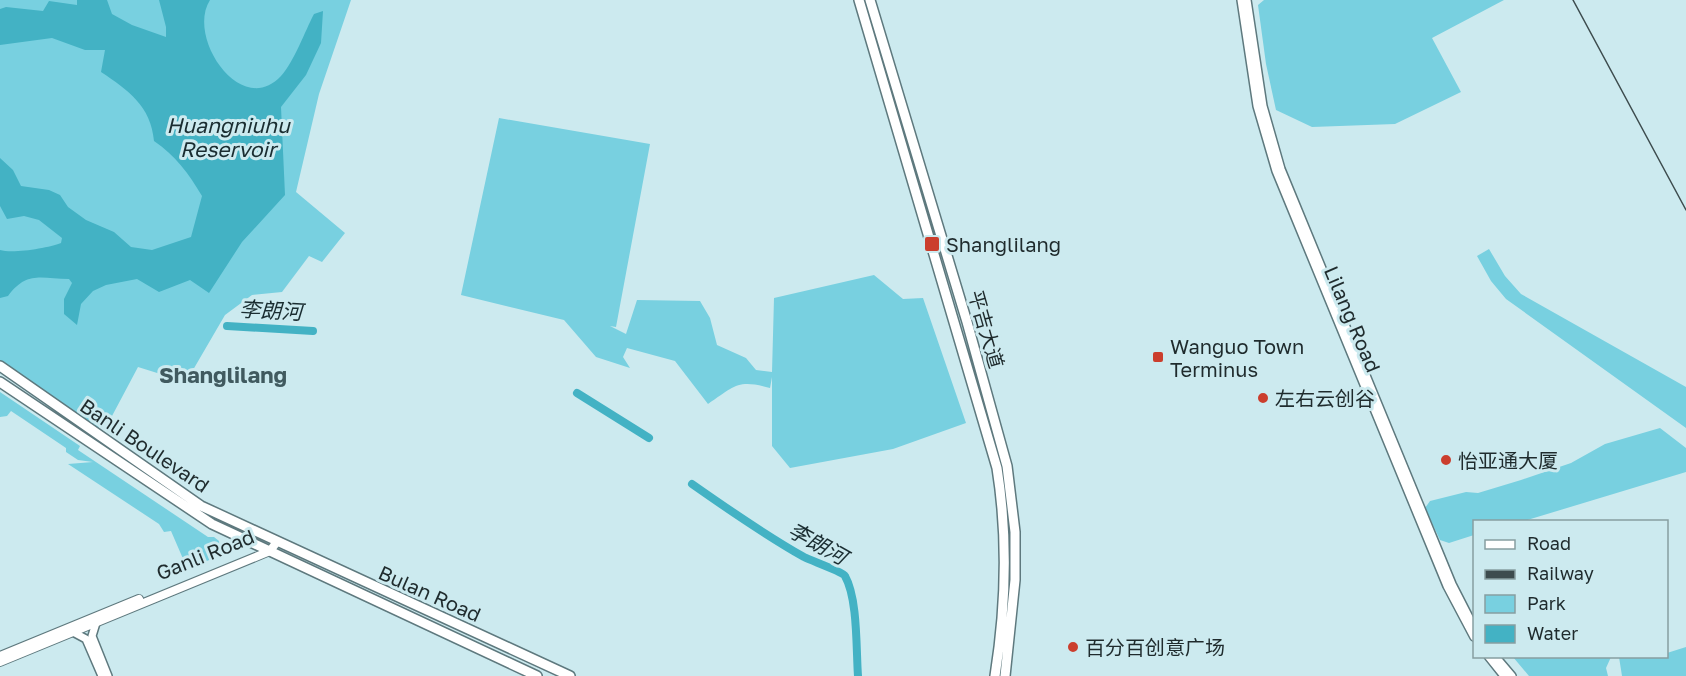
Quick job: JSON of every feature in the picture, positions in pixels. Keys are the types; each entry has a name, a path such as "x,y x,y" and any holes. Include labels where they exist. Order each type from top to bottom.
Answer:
{"main road":[{"name":"平吉大道","path":"859,0 997,468 1004,522 1005,579 995,676"},
{"name":"平吉大道","path":"870,0 967,322 1007,466 1015,532 1015,580 1005,676"},
{"name":"Banli Boulevard","path":"0,366 201,506 276,543"},
{"name":"Banli Boulevard","path":"0,382 195,513 267,549"},
{"name":"Ganli Road","path":"0,662 96,623 267,549 276,543"},
{"name":"Bulan Road","path":"276,543 558,674 570,676"},
{"name":"Ganli Road","path":"0,656 267,549"},
{"name":"Bulan Road","path":"267,549 537,676"}],"street":[{"name":"Lilang Road","path":"1241,0 1267,148 1447,586 1473,635"},
{"name":"Lilang Road","path":"1247,0 1258,93 1281,169 1452,584 1473,625"},
{"path":"96,623 92,636 108,676"},
{"path":"73,632 86,639 102,676"},
{"path":"1489,658 1504,676"},
{"path":"1497,658 1512,676"}],"green space":[{"path":"0,0 351,0 319,94 296,192 345,233 322,262 309,256 282,292 252,295 225,315 186,382 138,367 112,416 98,428 0,362"},
{"path":"1264,0 1504,0 1432,38 1461,92 1395,124 1312,127 1276,110 1266,64 1258,5"},
{"path":"499,118 650,144 616,327 610,326 626,334 637,300 700,301 710,318 717,345 746,358 756,370 772,372 774,298 874,275 903,299 923,298 966,423 893,449 790,468 772,446 772,377 770,388 743,384 708,404 675,361 627,348 623,357 630,368 596,357 564,320 461,295"},
{"path":"1489,249 1505,276 1521,294 1686,387 1686,428 1506,299 1491,281 1477,256"},
{"path":"0,392 80,446 78,450 208,537 214,537 219,541 220,553 215,558 187,568 171,531 164,532 159,524 68,464 93,462 78,460 66,452 66,448 11,411 7,416 0,417"},
{"path":"1660,428 1686,448 1686,472 1527,520 1473,520 1473,535 1449,543 1440,540 1425,508 1430,501 1466,492 1478,493 1571,463 1605,444"},
{"path":"1686,647 1686,676 1622,676 1619,658 1668,658 1668,653"},
{"path":"1514,658 1611,658 1606,668 1608,676 1529,676"}],"water":[{"name":"Huangniuhu Reservoir","path":"77,0 107,0 112,14 132,25 166,37 166,27 159,0 210,0 205,16 205,34 211,52 235,81 250,87 265,87 281,76 295,55 314,14 323,11 321,43 306,75 281,107 285,195 242,242 209,293 190,280 159,292 137,279 106,285 93,291 81,304 77,325 64,314 64,299 72,283 69,279 29,279 22,282 8,296 0,298 0,250 22,251 39,248 61,243 62,238 39,220 24,216 7,219 0,206 0,158 13,170 21,186 49,190 60,195 68,207 86,220 114,232 131,247 152,250 191,237 202,196 169,152 154,141 148,118 137,100 101,72 105,50 85,50 52,38 0,45 0,9 6,7 43,11 49,1 77,5"}],"waterway":[{"name":"李朗河","path":"227,326 313,331"},
{"name":"李朗河","path":"577,393 649,438"},
{"name":"李朗河","path":"692,484 790,549 845,576 854,611 858,676"}],"railway":[{"path":"1573,0 1686,210"}],"place":[{"name":"Shanglilang","path":"932,244"},
{"name":"Wanguo Town Terminus","path":"1158,357"},
{"name":"左右云创谷","path":"1263,398"},
{"name":"怡亚通大厦","path":"1446,460"},
{"name":"百分百创意广场","path":"1073,647"}],"district":[{"name":"Shanglilang","path":"223,374"}]}
